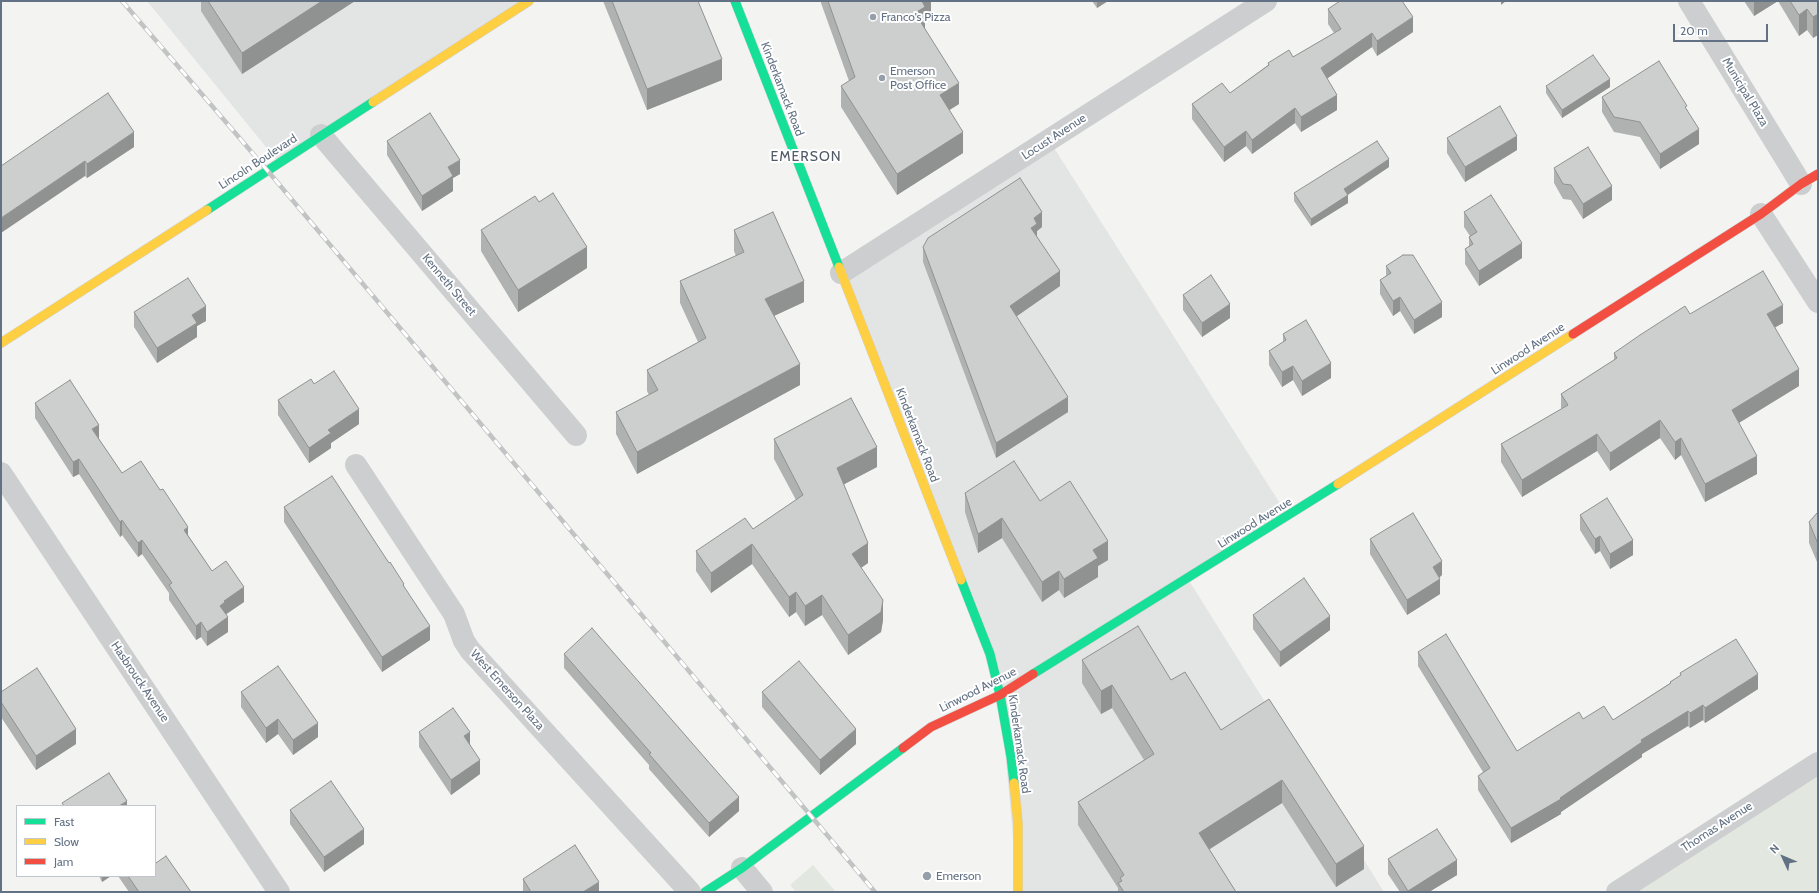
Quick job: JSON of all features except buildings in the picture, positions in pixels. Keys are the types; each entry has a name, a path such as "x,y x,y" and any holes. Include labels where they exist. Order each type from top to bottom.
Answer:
{"street":[{"name":"Lincoln Boulevard","path":"1,343 529,1"},
{"name":"Kinderkamack Road","path":"735,1 990,654 1000,695 1011,757 1018,824 1018,892"},
{"name":"Locust Avenue","path":"841,273 1266,1"},
{"name":"Municipal Plaza","path":"1689,1 1809,179"},
{"name":"Kenneth Street","path":"321,135 576,435"},
{"name":"Linwood Avenue","path":"705,892 742,868 931,728 1000,695 1288,516 1761,214 1809,179"},
{"path":"1761,214 1818,302"},
{"name":"West Emerson Plaza","path":"356,465 454,614 464,641 470,650 690,892"},
{"name":"Hasbrouck Avenue","path":"1,473 279,892"},
{"name":"Thomas Avenue","path":"1617,892 1818,763"},
{"path":"742,868 762,892"}],"shaded area":[{"path":"147,1 529,1 279,163"},
{"path":"1049,140 1288,516 1188,579 1384,892 1018,892 1000,695 841,273"},
{"path":"1818,767 1818,892 1623,892"},
{"path":"813,865 836,892 796,892 790,885"}],"railway":[{"path":"122,1 267,170 875,892"}],"traffic: fast":[{"path":"735,1 839,267"},
{"path":"207,210 373,102"},
{"path":"1033,674 1338,484"},
{"path":"961,580 990,654 1000,695 1014,783"},
{"path":"705,892 742,868 903,748"}],"traffic: slow":[{"path":"373,102 529,1"},
{"path":"1,343 207,210"},
{"path":"839,267 961,580"},
{"path":"1338,484 1573,334"},
{"path":"1014,783 1018,824 1018,892"}],"traffic: jam":[{"path":"1573,334 1761,214 1801,184 1818,174"},
{"path":"903,748 931,727 1000,695 1033,674"}],"place":[{"name":"Franco's Pizza","path":"873,17"},
{"name":"Emerson Post Office","path":"882,78"},
{"name":"Emerson","path":"927,876"}],"district":[{"name":"EMERSON","path":"806,157"}]}
